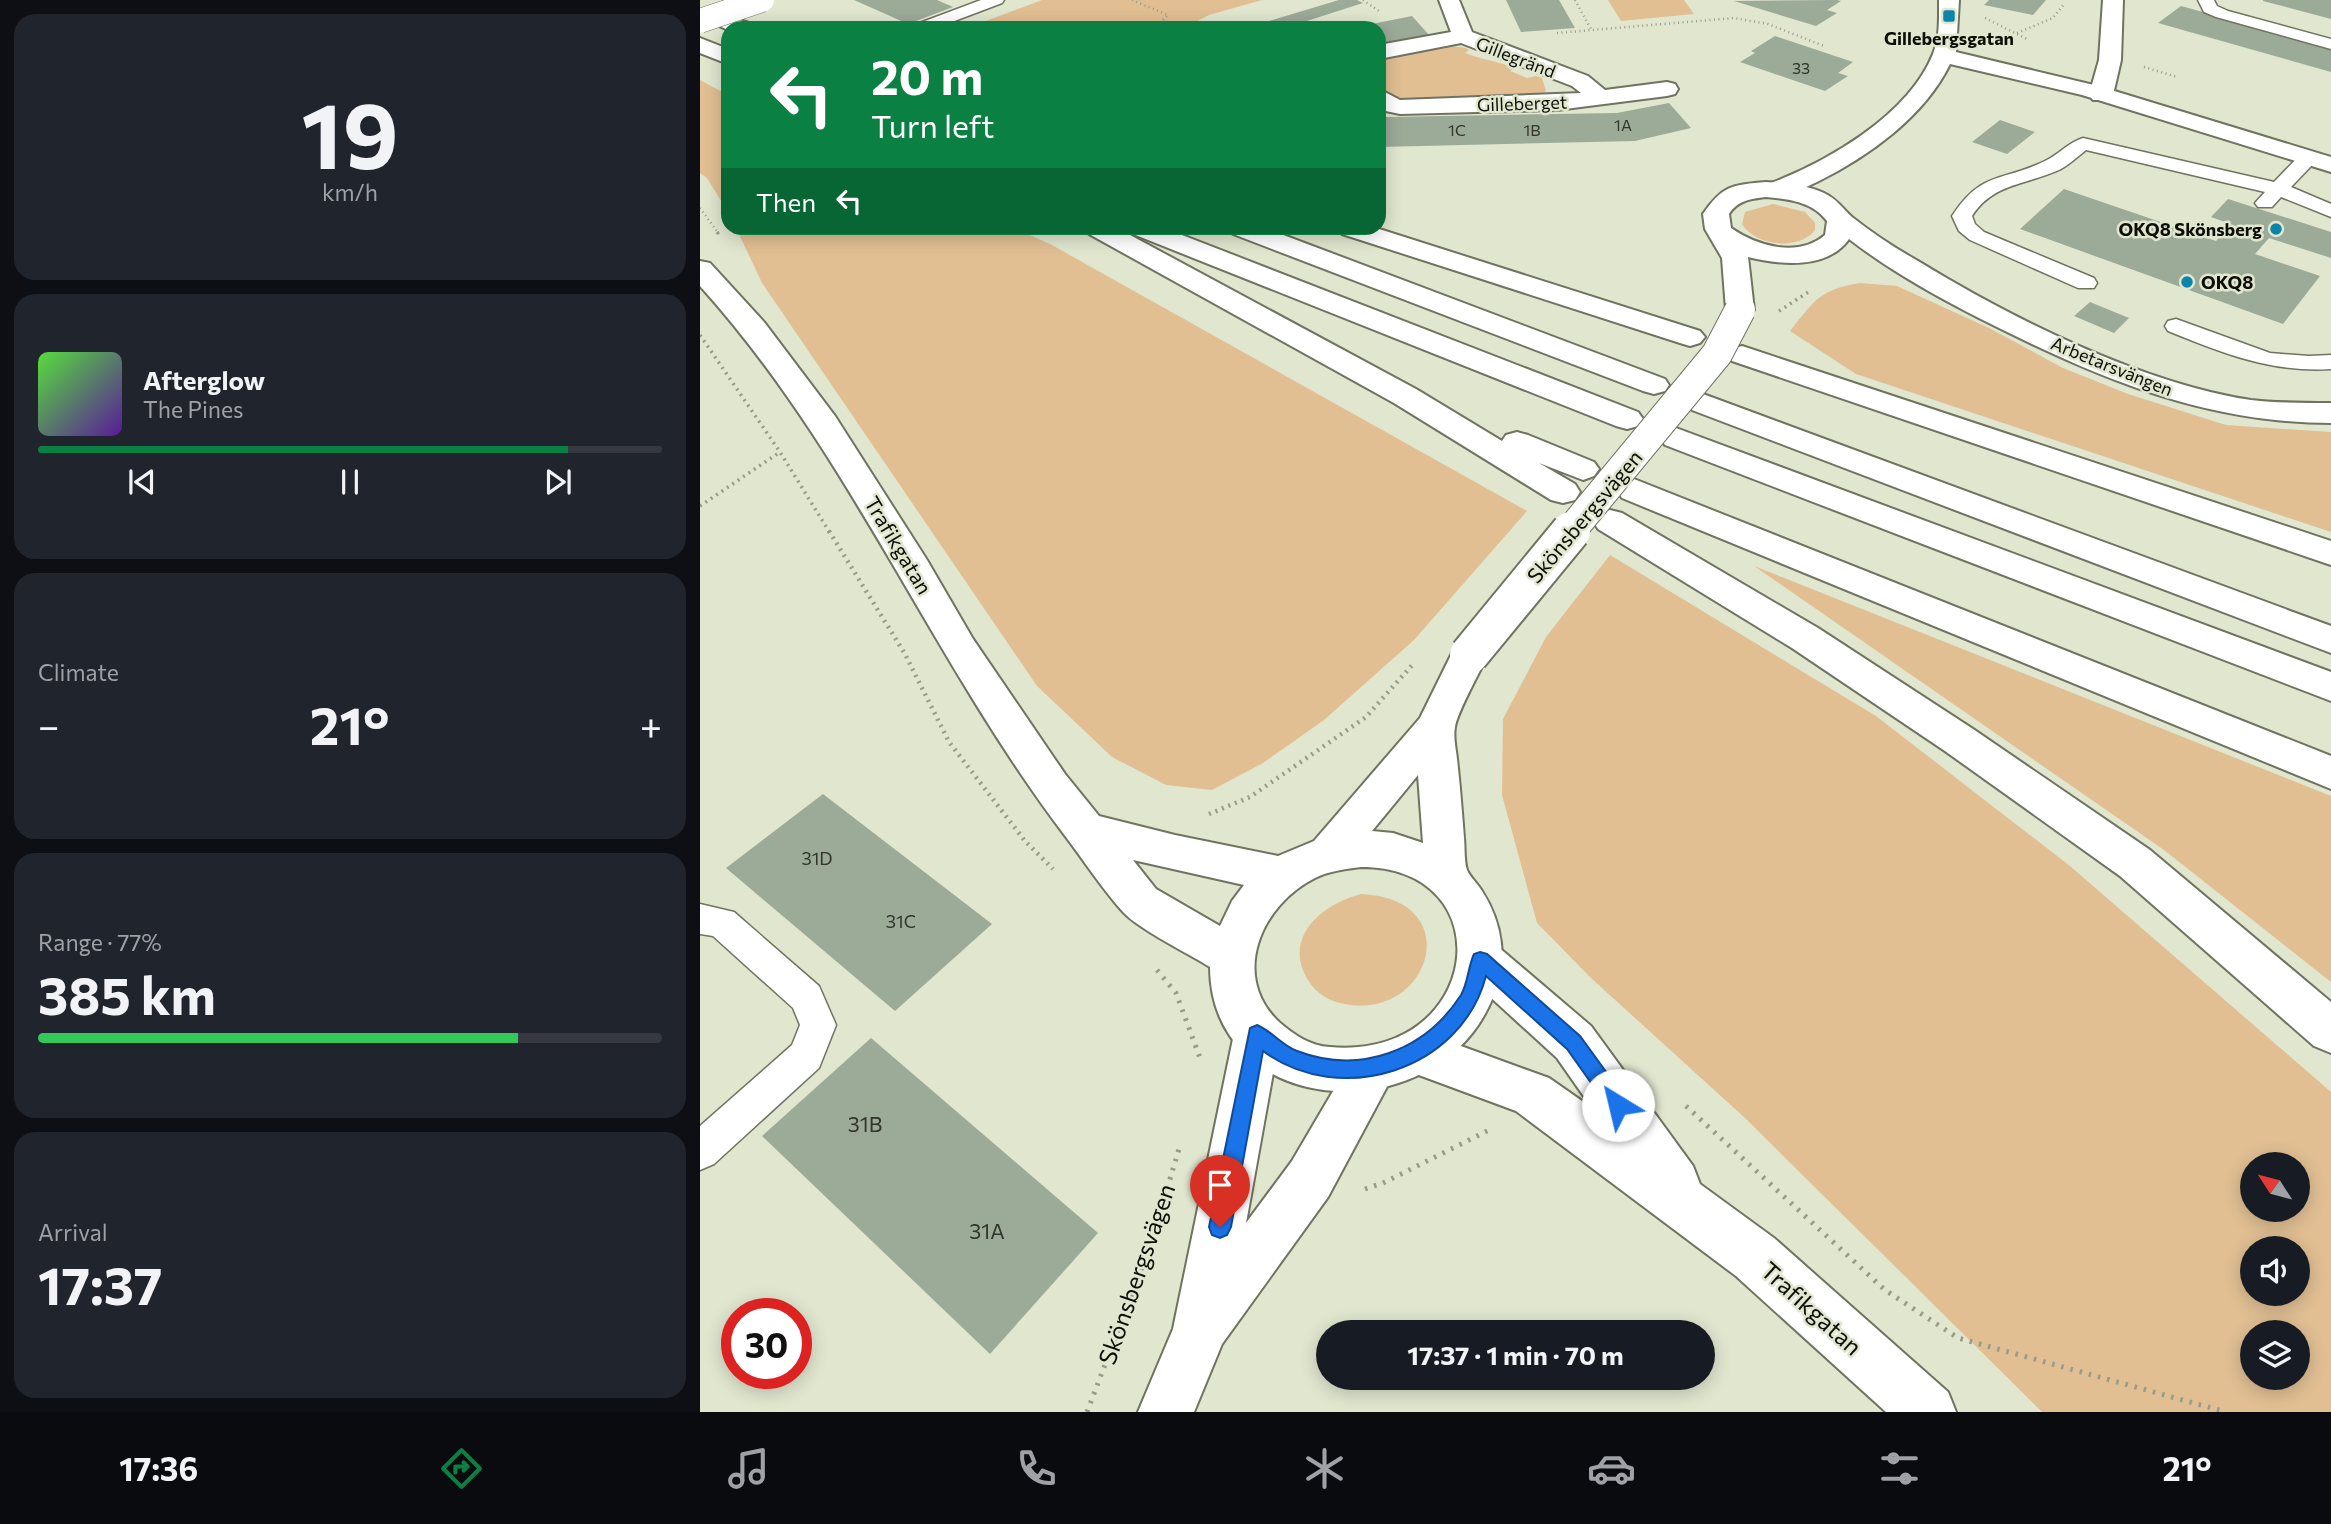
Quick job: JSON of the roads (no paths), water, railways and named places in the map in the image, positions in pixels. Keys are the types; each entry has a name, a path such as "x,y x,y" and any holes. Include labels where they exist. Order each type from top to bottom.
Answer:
{"main road":[{"path":"700,21 761,0"},
{"name":"Gillegränd","path":"1448,0 1464,36 1580,81 1601,98"},
{"path":"1740,310 1734,254 1715,219 1721,205 1728,199 1749,191 1775,190 1806,179 1858,149 1900,113 1934,76 1943,56 1949,38 1949,0"},
{"path":"2101,95 2110,60 2113,0"},
{"path":"1386,51 1464,36"},
{"path":"700,45 721,54"},
{"path":"1943,56 1990,65 2101,95 2331,165"},
{"name":"Gilleberget","path":"1386,102 1399,107 1556,103 1667,89"},
{"path":"1811,252 1836,240 1841,231 1834,214 1839,178 1858,149"},
{"name":"Arbetarsvängen","path":"1775,190 1813,197 1944,290"},
{"name":"Arbetarsvängen","path":"1721,233 1746,248 1783,255 1833,251 1861,260 1944,290 2086,359 2155,386 2221,402 2292,412 2331,413"},
{"path":"1111,235 1405,396 1573,480"},
{"path":"1158,235 1627,419"},
{"path":"1260,235 1654,385"},
{"path":"1373,235 1689,337"},
{"name":"Skönsbergsvägen","path":"1329,853 1435,727 1469,655 1717,354 1759,277 1783,255"},
{"name":"Trafikgatan","path":"700,269 754,328 824,423 1007,723 1085,830 1141,902 1232,957"},
{"path":"1742,355 2331,553"},
{"path":"1703,403 2331,640"},
{"path":"1676,438 2331,687"},
{"path":"1634,490 2331,773"},
{"path":"1609,521 1805,638 1959,740 2124,855 2331,1031"},
{"name":"Skönsbergsvägen","path":"1435,727 1446,876"},
{"path":"1085,830 1175,853 1283,875"},
{"path":"1361,849 1392,851 1421,860 1446,876 1467,900 1478,928 1480,960 1471,995 1449,1027 1395,1060 1329,1070 1289,1058 1257,1034 1241,1011 1232,984 1232,957 1240,926 1258,898 1283,875 1329,853 1361,849"},
{"name":"Trafikgatan","path":"1480,960 1574,1042 1692,1209"},
{"path":"1166,1412 1200,1330 1257,1034"},
{"path":"1200,1330 1395,1060"},
{"name":"Trafikgatan","path":"1395,1060 1532,1094 1755,1257 1928,1412"}],"lane":[{"path":"939,21 996,0"},
{"path":"2206,0 2210,9 2222,14 2324,42 2331,27"},
{"path":"2086,283 1977,236 1966,227 1962,216 1968,203 1988,186 2051,166 2083,144 2278,189 2331,211"},
{"path":"2262,206 2308,158"},
{"path":"2176,326 2250,356 2275,363 2303,366 2331,362"},
{"path":"700,919 722,923 806,997 818,1025 806,1056 700,1151"}],"place":[{"name":"Gillebergsgatan","path":"1949,16"},
{"name":"OKQ8 Skönsberg","path":"2276,229"},
{"name":"OKQ8","path":"2187,282"}]}
